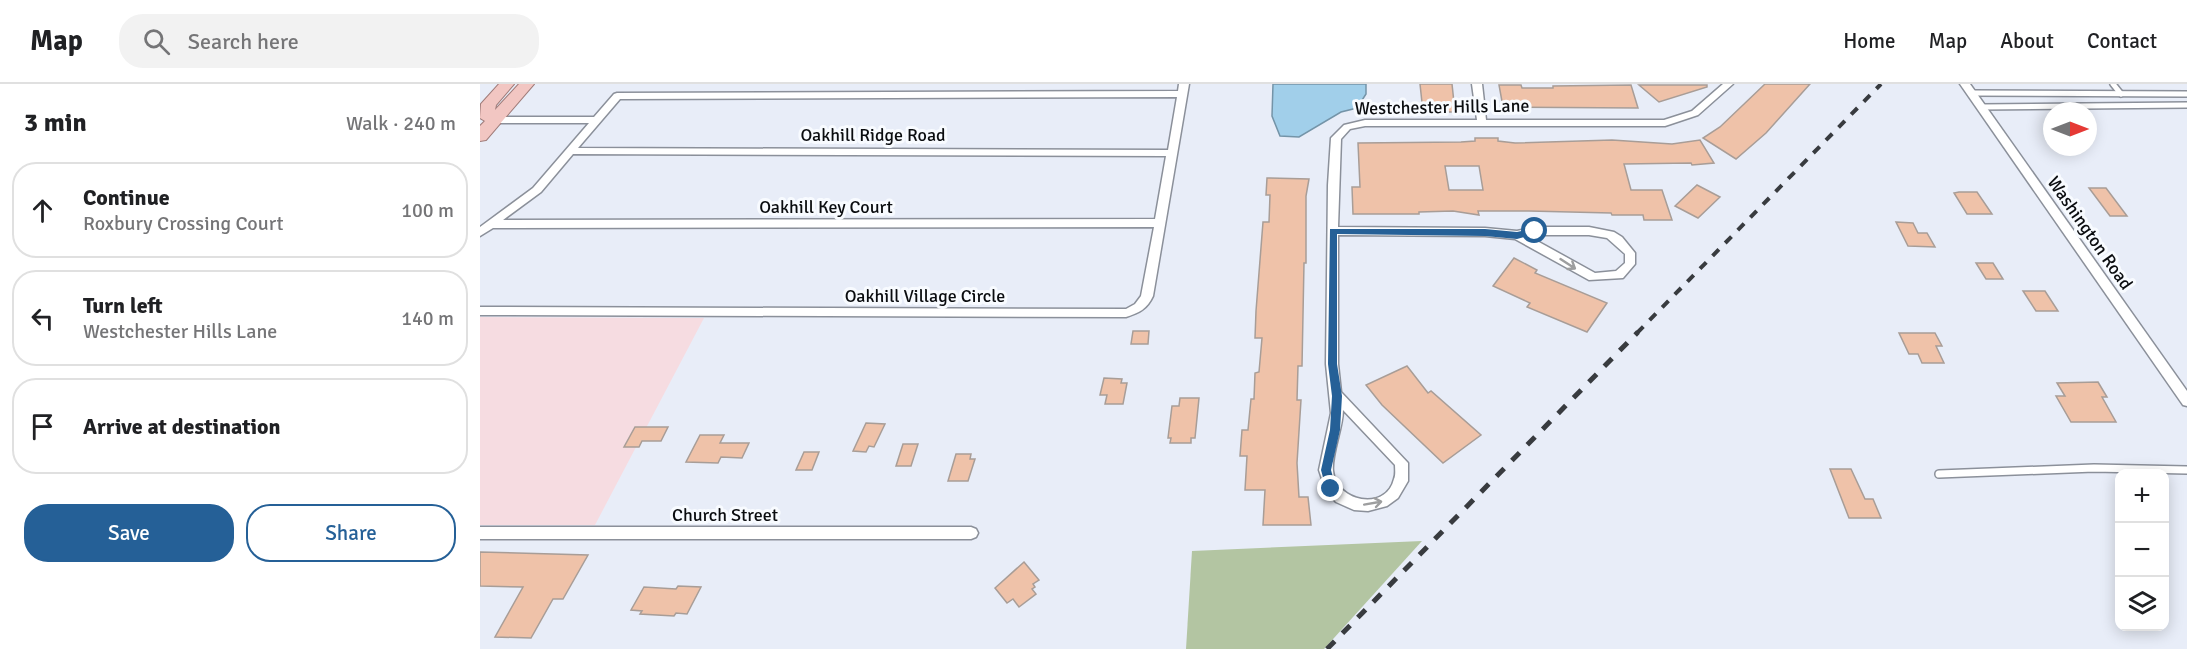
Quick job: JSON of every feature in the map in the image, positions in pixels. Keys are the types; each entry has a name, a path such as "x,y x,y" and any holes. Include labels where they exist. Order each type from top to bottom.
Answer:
{"highway":[{"path":"480,97 492,84"},
{"path":"495,120 486,115 486,108 507,84"},
{"path":"480,136 527,84"}],"street":[{"path":"1477,84 1482,123"},
{"name":"Westchester Hills Lane","path":"1337,396 1402,463 1402,481 1398,490 1382,502 1372,505 1348,502 1338,497 1331,489 1326,470 1335,430 1337,396 1332,364 1333,231 1336,138 1340,131 1365,123 1665,123 1695,113 1728,84"},
{"name":"Washington Road","path":"1969,88 2187,401"},
{"path":"480,232 537,190 573,151 617,96 1183,89"},
{"name":"Oakhill Village Circle","path":"480,311 1126,313 1139,308 1148,296 1183,89"},
{"path":"495,120 596,120"},
{"name":"Oakhill Ridge Road","path":"573,151 1172,153"},
{"name":"Oakhill Key Court","path":"492,224 1161,224"},
{"path":"1333,231 1485,232 1517,236 1593,277 1619,275 1631,260 1625,246 1599,232 1535,231 1517,236"},
{"name":"Church Street","path":"480,533 971,533"}],"lane":[{"path":"2113,84 2121,94"},
{"path":"1969,88 2121,94 2187,94"},
{"path":"1982,107 2187,105"},
{"path":"1939,474 2054,468 2142,467 2187,470"}],"shaded area":[{"path":"480,317 704,318 595,525 480,525"}],"green space":[{"path":"1422,541 1324,649 1186,649 1192,551"}],"water":[{"path":"1273,84 1366,84 1366,94 1357,108 1341,112 1299,137 1280,136 1272,116"}],"building":[{"path":"1420,84 1452,84 1455,112 1423,112"},
{"path":"1765,84 1810,84 1766,133 1736,159 1703,138 1720,127"},
{"path":"1499,85 1553,88 1553,86 1631,85 1638,108 1503,107"},
{"path":"1639,85 1707,85 1707,87 1659,102"},
{"path":"1475,138 1498,138 1498,141 1515,143 1612,140 1672,144 1700,140 1714,163 1624,164 1631,190 1662,190 1672,220 1644,220 1643,215 1529,211 1478,211 1479,215 1453,211 1419,212 1419,214 1353,214 1352,187 1360,187 1358,143 1475,141","holes":["1445,166 1479,166 1483,190 1449,190"]},
{"path":"1267,178 1309,179 1306,196 1302,366 1298,366 1297,400 1301,400 1297,463 1299,497 1308,497 1311,525 1263,525 1265,490 1245,490 1247,456 1240,456 1242,430 1248,430 1251,399 1254,399 1255,373 1259,372 1262,338 1255,338 1256,311 1263,222 1269,222 1270,195 1266,195"},
{"path":"1697,185 1720,197 1698,218 1675,206"},
{"path":"2089,188 2106,188 2127,216 2110,216"},
{"path":"1977,192 1992,214 1967,214 1954,193"},
{"path":"1896,222 1913,223 1918,233 1927,233 1935,247 1908,246"},
{"path":"1514,258 1537,270 1535,273 1607,303 1587,332 1527,307 1530,303 1493,286"},
{"path":"1976,263 1993,263 2003,279 1986,279"},
{"path":"2023,291 2045,291 2058,311 2036,311"},
{"path":"1133,331 1149,331 1148,344 1131,344"},
{"path":"1899,333 1935,333 1942,346 1936,346 1944,363 1922,363 1918,354 1909,354"},
{"path":"1407,366 1428,393 1431,391 1481,435 1443,463 1382,405 1366,385"},
{"path":"1104,378 1122,379 1121,383 1127,383 1123,404 1105,404 1107,395 1100,395"},
{"path":"2098,382 2107,397 2102,397 2116,422 2071,422 2056,396 2065,396 2057,383"},
{"path":"1180,398 1199,398 1195,438 1191,438 1191,443 1170,443 1171,438 1168,438 1172,406 1179,406"},
{"path":"866,423 885,424 874,447 869,446 866,452 853,451"},
{"path":"635,427 668,427 661,441 642,441 639,447 624,447"},
{"path":"700,435 724,435 720,443 749,443 742,458 721,457 718,463 686,462"},
{"path":"903,444 918,444 911,466 896,466"},
{"path":"804,452 819,452 812,470 796,470"},
{"path":"956,454 971,454 970,459 975,459 968,481 948,481"},
{"path":"1830,469 1851,469 1865,499 1873,499 1881,518 1849,518"},
{"path":"480,552 588,555 563,599 553,599 531,638 495,637 523,587 480,586"},
{"path":"1024,562 1039,580 1033,584 1035,587 1032,589 1036,594 1019,607 1013,599 1007,603 995,588"},
{"path":"678,586 701,587 687,614 676,613 674,616 640,614 642,611 631,610 644,587 676,589"}],"railway":[{"path":"1637,333 1881,84"},
{"path":"1327,649 1638,332"}],"route":[{"path":"1331,489 1326,470 1337,413 1332,364 1333,231 1485,232 1517,236 1535,231"}]}
